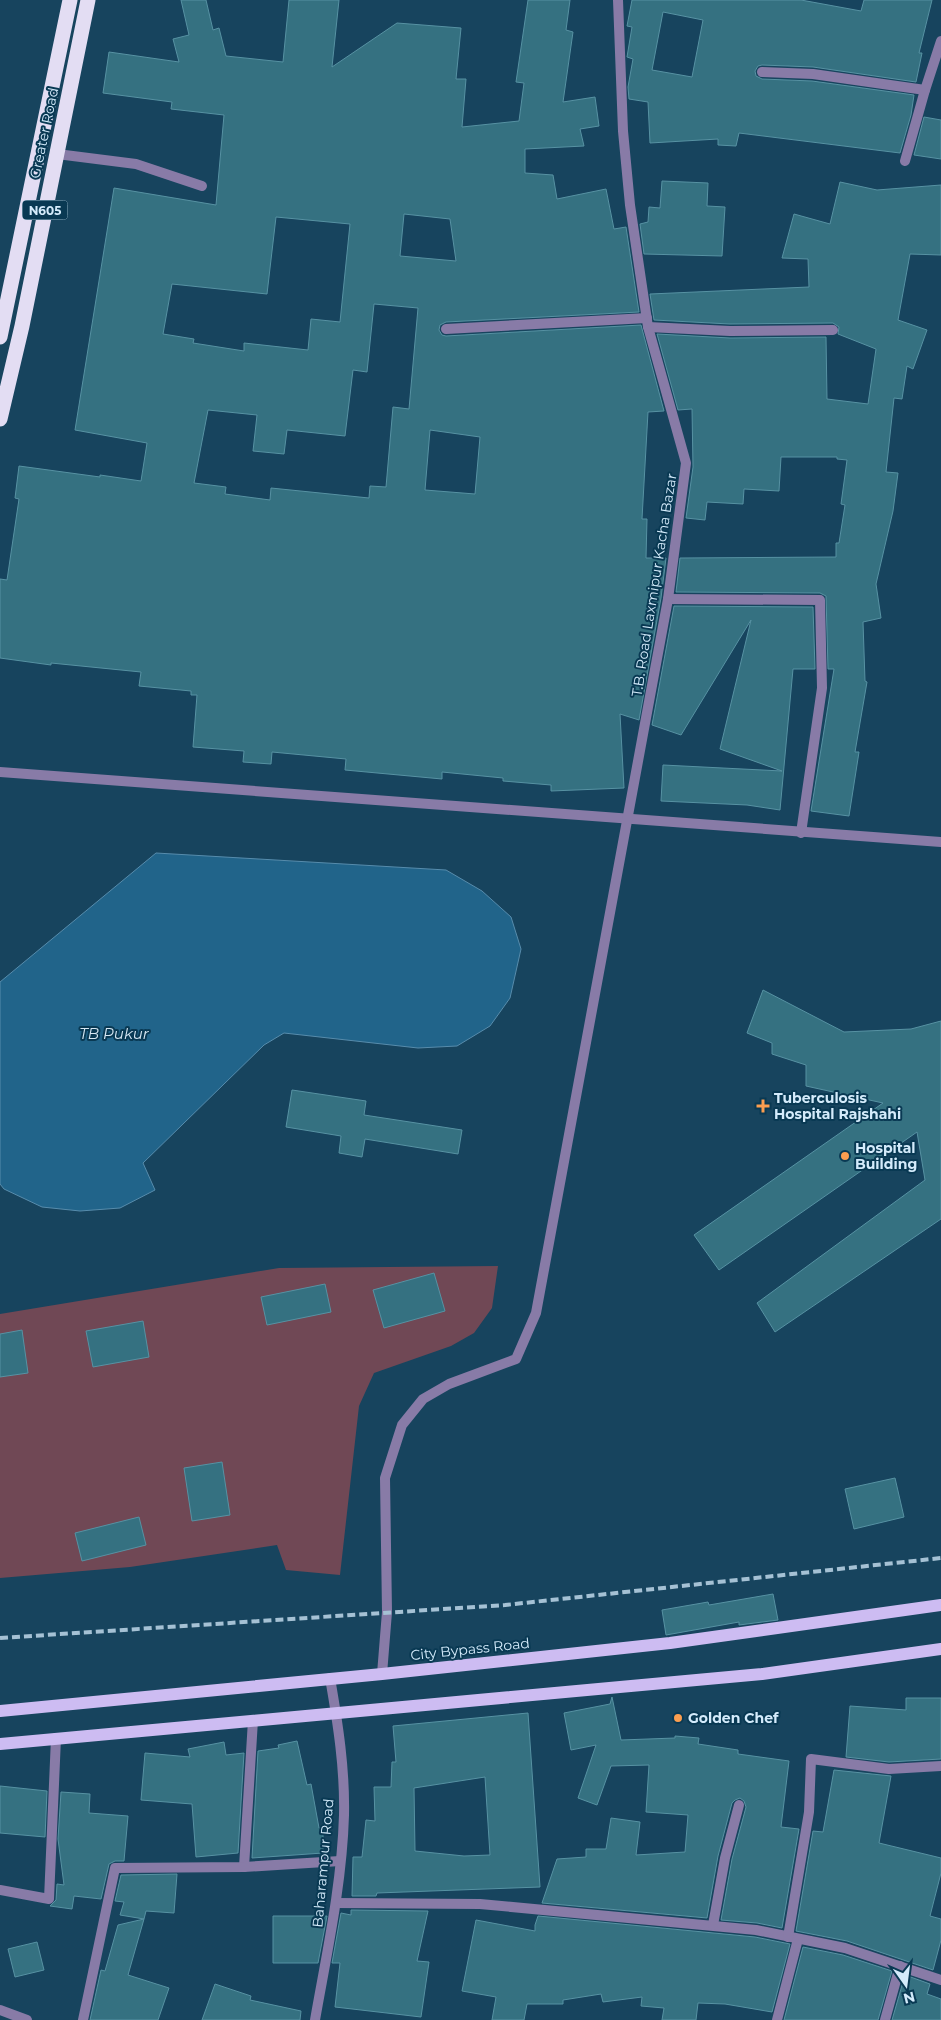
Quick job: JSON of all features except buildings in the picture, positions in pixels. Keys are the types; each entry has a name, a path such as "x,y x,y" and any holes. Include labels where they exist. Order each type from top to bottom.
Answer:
{"highway":[{"name":"Greater Road","path":"0,337 70,0"},
{"name":"Greater Road","path":"0,419 22,326 88,0"},
{"path":"58,58 76,61"}],"main road":[{"name":"City Bypass Road","path":"0,1711 382,1674 670,1643 941,1604"},
{"path":"0,1744 762,1674 941,1649"}],"street":[{"name":"T.B. Road Laxmipur Kacha Bazar","path":"382,1674 387,1612 385,1478 402,1425 423,1400 449,1384 516,1359 536,1313 629,820 668,599 686,463 647,323 630,205 623,131 618,0"},
{"path":"905,161 941,42"},
{"path":"762,72 812,74 925,90"},
{"path":"57,154 136,164 202,186"},
{"path":"446,329 647,323 730,331 833,330"},
{"path":"668,599 820,600 822,688 801,833"},
{"path":"0,772 941,842"},
{"name":"Baharampur Road","path":"315,2020 336,1903 344,1816 343,1767 330,1678"},
{"path":"244,1866 253,1720"},
{"path":"0,1890 48,1899 56,1738"},
{"path":"777,2020 793,1938 809,1812 811,1760 888,1769 941,1766"},
{"path":"713,1925 739,1805"},
{"path":"83,2020 115,1868 244,1866 340,1861"},
{"path":"336,1903 480,1904 756,1930 845,1948 941,1980"},
{"path":"885,2020 900,1966"},
{"path":"0,2010 27,2020"}],"shaded area":[{"path":"498,1266 492,1308 474,1333 451,1346 374,1373 359,1406 340,1575 286,1570 277,1545 130,1567 0,1578 0,1314 279,1268"}],"water":[{"name":"TB Pukur","path":"156,853 446,870 482,891 511,917 521,949 510,998 490,1026 457,1046 418,1048 284,1033 264,1045 143,1163 155,1190 120,1208 80,1211 42,1207 4,1189 0,1184 0,982"}],"railway":[{"path":"0,1638 505,1605 941,1558"}],"place":[{"name":"Tuberculosis Hospital Rajshahi","path":"763,1106"},
{"name":"Hospital Building","path":"845,1156"},
{"name":"Golden Chef","path":"678,1718"}]}
